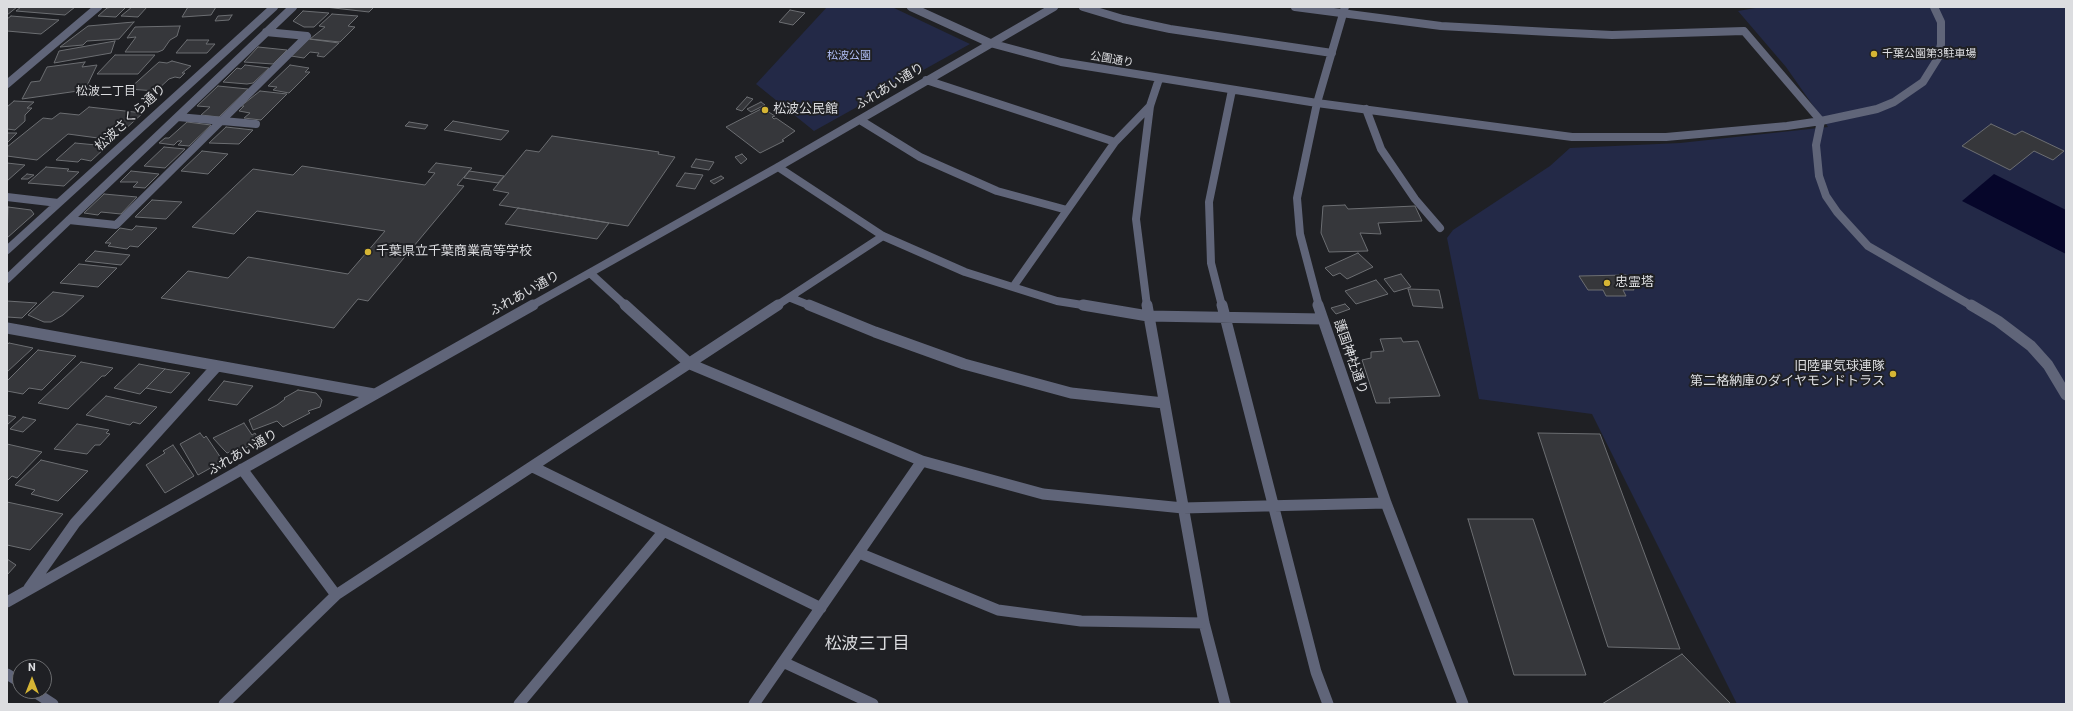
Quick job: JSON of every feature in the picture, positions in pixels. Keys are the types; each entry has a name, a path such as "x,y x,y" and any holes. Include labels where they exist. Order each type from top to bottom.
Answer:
{"street":[{"path":"8,82 98,7"},
{"name":"松波さくら通り","path":"7,250 274,7"},
{"path":"7,279 293,7"},
{"name":"公園通り","path":"911,7 990,43 1061,62 1159,79 1317,103 1572,137 1666,137 1787,126 1821,121 1877,109 1894,102 1923,82 1938,58 1942,44 1941,22 1934,7"},
{"name":"ふれあい通り","path":"7,602 778,167 1054,7"},
{"path":"1082,7 1123,19 1170,29 1332,53"},
{"path":"1295,7 1343,11 1441,26 1550,32 1612,35 1744,31 1821,121 1816,145 1819,176 1826,196 1847,226 1868,246 1998,321 2031,346 2048,365 2066,395"},
{"name":"護国神社通り","path":"1343,11 1317,103 1297,198 1300,234 1322,319 1386,503 1463,704"},
{"path":"69,220 116,225 307,36 266,32"},
{"path":"1159,79 1150,106 1136,220 1148,316 1204,623 1225,704"},
{"path":"926,80 1115,142"},
{"path":"1232,90 1209,202 1211,263 1316,672 1328,704"},
{"path":"1013,287 1115,142 1150,106"},
{"path":"1366,109 1381,149 1415,199 1440,228"},
{"path":"178,117 256,124"},
{"path":"860,120 920,157 997,191 1068,210"},
{"path":"778,167 883,236 965,272 1057,301 1148,316 1225,319 1322,319"},
{"path":"7,197 58,203"},
{"path":"224,704 336,595 791,298 883,236"},
{"path":"590,273 690,364 922,461 1043,494 1183,508 1386,503"},
{"path":"791,298 875,332 971,366 1071,393 1164,403"},
{"path":"7,328 374,394"},
{"path":"27,591 75,523 217,366"},
{"path":"754,704 922,461"},
{"path":"533,467 662,532 821,608"},
{"path":"242,469 336,595"},
{"path":"519,704 662,532"},
{"path":"859,553 998,610 1081,621 1204,623"},
{"path":"783,662 873,704"}],"green space":[{"name":"松波公園","path":"827,7 892,7 970,44 814,131 756,84"},
{"path":"1761,7 2066,7 2066,704 1737,704 1592,414 1479,399 1447,238 1453,230 1550,166 1570,148 1680,143 1828,127 1786,67 1738,11"}],"shaded area":[{"path":"1994,174 2066,210 2066,254 1962,201"}],"building":[{"path":"7,7 17,7 7,15"},
{"path":"21,7 75,7 65,15 16,11"},
{"path":"126,7 116,17 98,16 107,8"},
{"path":"132,7 147,7 138,17 121,16"},
{"path":"188,7 216,7 211,15 182,17"},
{"path":"325,7 374,7 369,12"},
{"path":"790,10 805,13 793,25 779,22"},
{"path":"303,11 329,13 314,27 304,27 293,21"},
{"path":"332,14 358,16 348,26 355,27 340,42 310,39 325,27 319,26"},
{"path":"232,15 229,20 215,21 218,16"},
{"path":"11,16 59,20 41,34 7,31 7,19"},
{"path":"134,22 119,39 87,41 83,45 60,47 88,26"},
{"path":"180,26 177,36 170,40 163,50 158,52 125,52 136,37 127,38 135,27"},
{"path":"309,39 339,43 324,57 317,56 319,53 310,52 304,58 291,56"},
{"path":"187,40 209,40 206,44 215,44 207,53 176,53"},
{"path":"115,41 111,53 54,63 59,51"},
{"path":"258,47 287,50 273,64 244,62"},
{"path":"115,55 155,55 138,74 97,74"},
{"path":"172,61 191,66 182,73 185,73 180,78 175,77 169,79 156,91 129,89 159,62 167,63"},
{"path":"85,62 82,67 97,65 85,90 22,99 31,82 40,81 47,67"},
{"path":"245,65 269,68 253,83 223,82 237,68 241,69"},
{"path":"290,65 309,68 305,72 310,72 289,93 273,90 277,87 268,86"},
{"path":"218,86 248,89 219,117 201,115 210,107 197,106"},
{"path":"260,91 287,94 261,120 244,118 250,113 239,111 244,106 241,106"},
{"path":"747,97 753,99 742,111 736,109"},
{"path":"14,101 34,102 27,108 32,108 25,115 25,121 15,130 7,129 7,107"},
{"path":"761,102 765,105 751,112 747,109"},
{"path":"89,107 143,113 113,140 68,134 37,160 7,156 7,147 43,118 52,119 60,113 79,115"},
{"path":"761,109 764,113 767,111 775,116 772,117 774,119 776,118 795,131 782,140 784,141 760,153 726,127"},
{"path":"453,121 509,131 501,140 444,130"},
{"path":"187,122 211,125 189,146 178,145 182,141 178,141 174,145 159,143 165,138 169,138"},
{"path":"409,122 428,125 425,129 405,126"},
{"path":"1991,124 2015,135 2022,131 2064,151 2053,160 2034,151 2010,170 1962,146"},
{"path":"226,127 253,130 239,144 209,143"},
{"path":"7,133 17,133 7,143"},
{"path":"552,136 659,152 658,154 675,157 628,226 499,205 509,193 493,190 526,150 539,152"},
{"path":"75,143 107,146 91,161 81,159 78,162 56,160"},
{"path":"164,147 185,149 165,168 144,166"},
{"path":"202,151 228,154 208,174 181,171"},
{"path":"742,154 747,159 741,164 735,157"},
{"path":"696,159 714,162 709,170 691,167"},
{"path":"7,163 25,165 7,181"},
{"path":"436,163 472,168 457,185 464,186 368,301 358,299 334,328 161,298 188,271 228,278 248,257 348,274 385,231 257,211 234,234 192,227 253,169 293,175 302,166 425,185 435,173 428,172"},
{"path":"46,167 69,169 67,171 79,172 64,186 28,183"},
{"path":"131,171 159,174 145,188 133,187 138,182 120,182"},
{"path":"469,171 504,176 498,183 464,178"},
{"path":"685,173 703,175 695,189 676,186"},
{"path":"27,174 34,175 28,179 21,179"},
{"path":"721,176 724,178 714,184 710,181"},
{"path":"104,194 137,197 121,214 101,212 98,215 84,213"},
{"path":"152,200 182,202 166,219 135,217"},
{"path":"1345,205 1348,209 1415,206 1422,221 1378,223 1381,234 1360,233 1368,251 1329,252 1321,233 1323,206"},
{"path":"8,207 31,210 34,214 7,238"},
{"path":"518,208 609,223 597,239 505,224"},
{"path":"136,226 157,228 138,247 130,246 127,249 108,246 111,243 105,243 120,228 132,230"},
{"path":"95,251 130,255 121,265 85,261"},
{"path":"1358,253 1373,267 1347,279 1340,273 1333,276 1325,268"},
{"path":"79,264 117,268 98,287 60,283"},
{"path":"1401,274 1411,287 1394,292 1384,279"},
{"name":"忠霊塔","path":"1626,275 1634,290 1623,290 1626,296 1606,296 1603,290 1588,290 1579,276"},
{"path":"1376,280 1388,294 1356,304 1345,291"},
{"path":"1408,289 1439,290 1443,308 1413,306"},
{"path":"53,292 84,296 63,315 51,322 44,322 28,315"},
{"path":"7,301 37,303 22,318 7,317"},
{"path":"1345,304 1350,309 1336,314 1331,308"},
{"path":"1401,338 1403,342 1418,341 1440,396 1389,398 1390,403 1376,403 1362,360 1371,358 1371,352 1384,351 1380,339"},
{"path":"9,343 33,348 7,372 7,345"},
{"path":"38,350 76,356 42,390 29,388 23,394 7,391 7,381"},
{"path":"81,362 113,368 105,376 102,376 68,409 38,403"},
{"path":"139,364 165,369 140,394 114,388"},
{"path":"165,369 190,373 171,393 146,388"},
{"path":"224,381 253,386 237,405 208,400"},
{"path":"298,390 316,393 322,400 320,407 308,411 310,413 283,427 277,421 253,430 249,420 277,405 285,399 284,398"},
{"path":"106,396 157,407 140,424 133,422 130,425 86,415"},
{"path":"7,415 16,417 7,425"},
{"path":"23,417 36,420 23,432 10,429"},
{"path":"244,423 252,435 255,433 258,438 255,439 257,442 232,455 230,452 227,453 213,438"},
{"path":"77,424 109,430 106,433 110,434 100,445 95,445 87,454 54,449"},
{"path":"200,433 204,438 206,436 223,461 198,475 180,444"},
{"path":"1538,433 1600,434 1680,649 1608,647"},
{"path":"7,444 42,452 17,478 12,476 7,481"},
{"path":"173,445 194,476 165,493 146,465 165,453 163,451"},
{"path":"41,460 88,471 58,501 31,494 35,490 15,485"},
{"path":"7,502 63,514 30,550 7,545"},
{"path":"1468,519 1533,519 1586,675 1514,675"},
{"path":"7,559 16,565 7,575"},
{"path":"1682,654 1731,704 1602,704"}],"place":[{"name":"千葉公園第3駐車場","path":"1874,54"},
{"name":"松波公民館","path":"765,110"},
{"name":"千葉県立千葉商業高等学校","path":"368,252"},
{"name":"忠霊塔","path":"1607,283"},
{"name":"旧陸軍気球連隊 第二格納庫のダイヤモンドトラス","path":"1893,374"}],"district":[{"name":"松波二丁目","path":"106,92"},
{"name":"松波三丁目","path":"867,645"}]}
